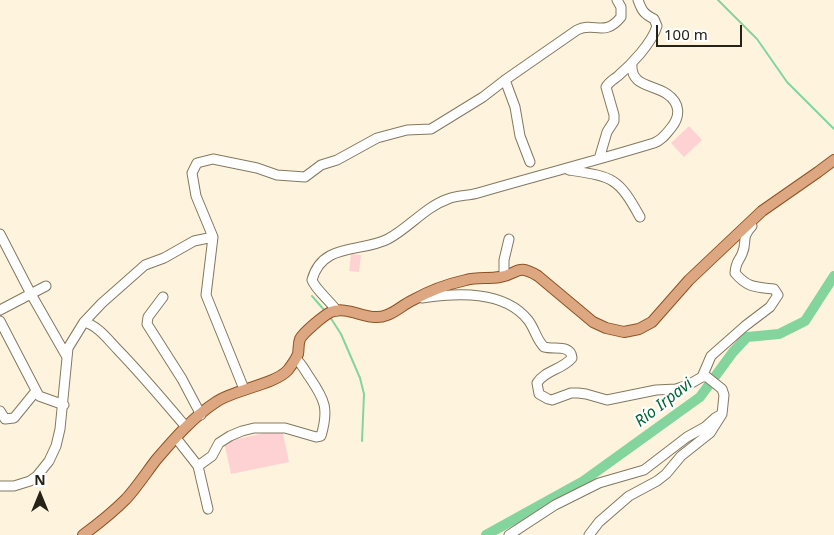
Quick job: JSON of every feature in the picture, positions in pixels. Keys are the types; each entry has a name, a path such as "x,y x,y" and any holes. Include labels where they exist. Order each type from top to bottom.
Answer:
{"main road":[{"path":"82,535 113,511 186,427 216,402 244,389 274,379 287,371 296,359 299,341 303,334 331,314 380,317 388,315 414,299 467,280 504,276 514,270 522,269 538,276 592,322 606,328 624,332 639,329 652,322 689,280 772,203 834,160"}],"street":[{"path":"244,389 206,295 213,237 196,196 192,173 196,163 213,159 257,168 277,175 305,177 321,166 337,160 376,138 400,131 431,129 483,97 584,26 599,29 615,25 621,17 621,7 617,0"},
{"path":"599,160 607,132 614,121 606,87 632,62 652,38 657,26 654,19 641,10 638,0"},
{"path":"331,314 327,298 314,285 312,280 316,269 332,254 342,250 376,244 388,239 431,208 449,198 475,194 522,179 567,169 659,142 676,122 678,108 672,98 663,92 639,82 633,73 632,62"},
{"path":"505,80 515,107 520,136 530,162"},
{"path":"567,169 604,176 614,181 631,201 640,217"},
{"path":"414,299 454,295 478,296 497,298 513,306 528,321 544,347 563,348 572,354 572,358 565,366 543,376 537,384 539,394 548,399 578,393 604,400 612,400 656,390 682,388 705,377 711,356 770,307 778,295 774,289 752,287 742,282 735,273 736,262 742,254 744,234 772,203"},
{"path":"0,234 66,357"},
{"path":"0,486 14,486 30,481 41,472 49,461 56,446 64,406 68,348 84,322 102,303 145,265 164,258 194,242 213,237"},
{"path":"504,276 504,260 509,239"},
{"path":"0,310 46,286"},
{"path":"164,297 148,317 147,324 182,379 201,415"},
{"path":"0,321 36,391 44,399 64,406"},
{"path":"84,322 92,324 109,340 154,387 186,427"},
{"path":"198,466 212,456 219,443 230,436 254,428 285,428 316,437 320,436 326,413 324,402 320,392 296,359"},
{"path":"589,535 599,522 629,496 666,474 681,456 710,433 722,414 724,395 718,384 705,377"},
{"path":"0,411 5,419 14,418 36,391"},
{"path":"509,535 555,505 599,483 644,470 687,436 705,427 722,414"},
{"path":"176,438 198,466 208,509"}],"shaded area":[{"path":"689,126 702,140 684,157 671,143"},
{"path":"351,254 361,255 359,272 349,271"},
{"path":"282,429 289,462 231,474 224,442"}],"waterway":[{"path":"718,0 757,39 787,82 834,129"},
{"name":"Río Irpavi","path":"486,535 582,482 700,397 733,352 747,337 779,334 805,321 834,276"},
{"path":"312,296 325,311"},
{"path":"330,317 341,334 360,378 364,394 362,441"}]}
